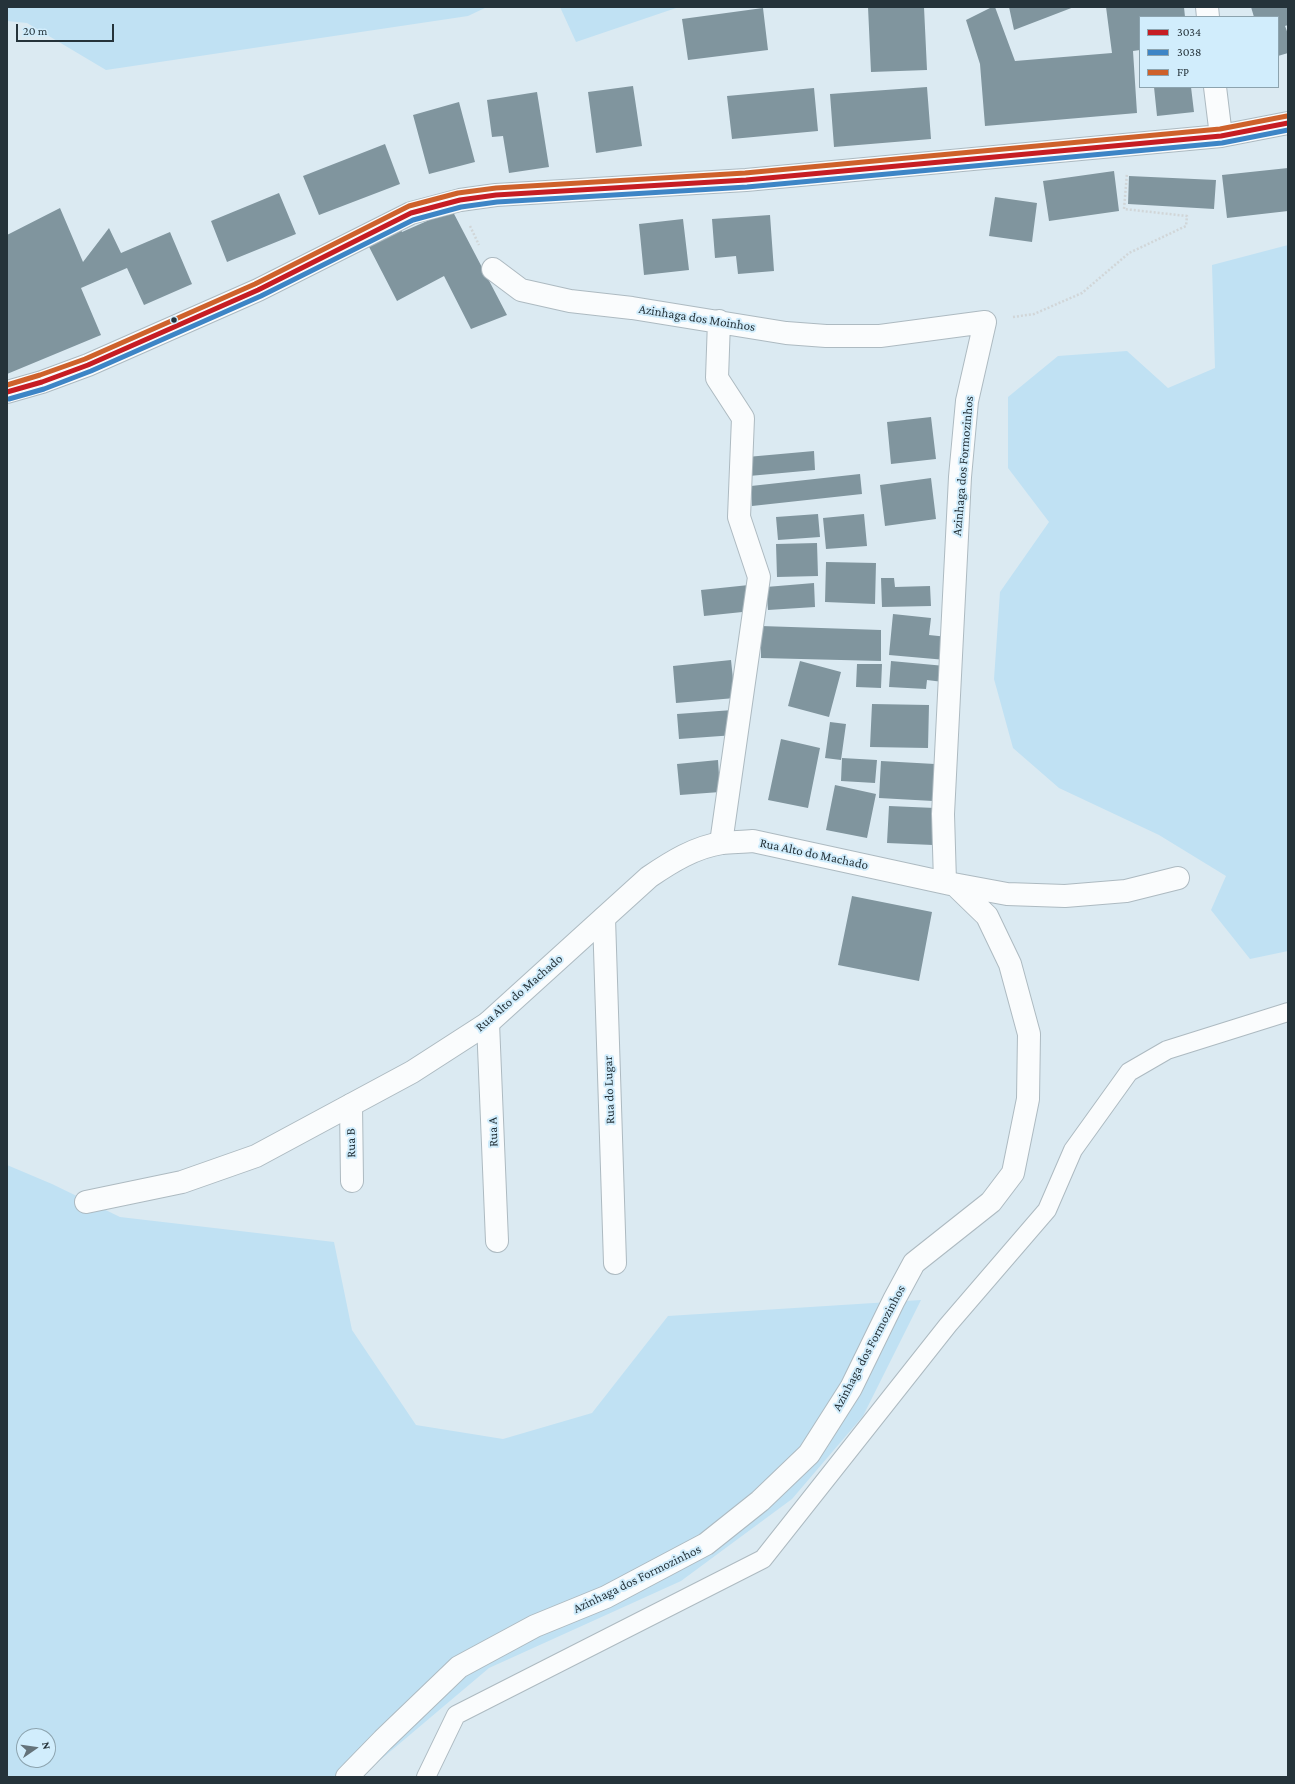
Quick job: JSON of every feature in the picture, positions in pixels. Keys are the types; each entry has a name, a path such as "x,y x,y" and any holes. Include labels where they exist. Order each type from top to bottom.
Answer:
{"street":[{"path":"1215,88 1220,136"},
{"path":"7,392 88,366 258,290 411,213 460,200 496,195 746,180 1129,145 1220,136 1288,123"},
{"name":"Azinhaga dos Moinhos","path":"493,268 521,290 570,301 632,308 786,333 826,336 880,336 985,322"},
{"path":"719,321 718,378 744,418 739,517 759,577 721,843"},
{"name":"Azinhaga dos Formozinhos","path":"347,1777 383,1740 459,1668 535,1626 606,1597 706,1544 760,1501 809,1454 851,1388 894,1300 914,1263 991,1202 1012,1173 1028,1099 1028,1034 1010,964 987,916 955,885 947,883 943,814 960,477 967,401 985,322"},
{"name":"Rua Alto do Machado","path":"86,1202 182,1182 256,1156 412,1072 488,1023 649,876 671,862 696,851 721,843 753,841 947,883 1007,894 1065,896 1126,891 1178,878"},
{"name":"Rua do Lugar","path":"604,918 615,1263"},
{"name":"Rua A","path":"488,1023 497,1241"},
{"name":"Rua B","path":"351,1105 352,1180"}],"lane":[{"path":"426,1777 456,1715 763,1558 948,1325 1047,1210 1073,1150 1129,1072 1168,1050 1288,1012"}],"path":[{"path":"985,322 1034,314 1082,293 1129,253 1186,226 1187,216 1124,209 1129,145"},
{"path":"460,200 473,237 493,268"}],"shaded area":[{"path":"7,7 487,7 468,16 106,70 27,23 7,21"},
{"path":"560,7 679,7 576,42"},
{"path":"1288,245 1288,951 1250,959 1211,910 1226,876 1159,835 1059,788 1013,748 994,679 1000,592 1049,522 1008,468 1008,397 1058,356 1127,351 1168,388 1215,368 1212,265"},
{"path":"7,1165 52,1184 120,1217 334,1242 352,1330 416,1425 503,1439 592,1413 668,1316 921,1300 863,1416 792,1499 681,1581 489,1668 360,1777 7,1777"}],"building":[{"path":"868,7 924,7 927,70 871,72"},
{"path":"992,7 995,7 1015,61 1112,53 1106,7 1184,7 1185,16 1139,16 1139,50 1133,51 1137,113 985,126 980,64 966,20"},
{"path":"1009,7 1074,7 1014,30"},
{"path":"1251,7 1288,7 1288,25 1285,26 1288,34 1288,53 1279,56 1279,16 1254,16"},
{"path":"763,8 768,50 688,60 682,19"},
{"path":"633,86 642,146 596,153 588,92"},
{"path":"927,87 931,139 834,147 830,94"},
{"path":"814,88 818,131 732,139 727,96"},
{"path":"1154,88 1191,88 1194,112 1157,116"},
{"path":"537,92 549,167 509,173 503,136 492,137 487,100"},
{"path":"459,102 475,162 429,174 413,115"},
{"path":"385,144 400,184 319,215 303,176"},
{"path":"1288,168 1288,211 1227,218 1222,175"},
{"path":"1114,171 1119,211 1049,221 1043,181"},
{"path":"1129,176 1216,180 1214,209 1128,204"},
{"path":"279,193 296,234 227,262 211,221"},
{"path":"995,197 1037,203 1032,242 989,236"},
{"path":"60,208 83,262 109,228 121,253 170,232 192,284 144,305 127,268 81,288 101,335 7,374 7,235"},
{"path":"452,210 507,315 471,329 444,276 397,301 366,241 399,225 402,232"},
{"path":"770,215 774,271 738,274 736,256 715,258 712,219"},
{"path":"683,219 689,270 644,275 639,224"},
{"path":"931,417 936,459 891,464 887,422"},
{"path":"814,451 815,470 749,476 747,457"},
{"path":"860,474 862,494 752,506 751,486"},
{"path":"931,478 936,519 885,526 880,485"},
{"path":"818,514 820,537 778,540 776,517"},
{"path":"864,514 867,546 826,549 823,518"},
{"path":"817,543 818,576 777,577 776,544"},
{"path":"826,562 876,563 875,604 825,602"},
{"path":"881,578 894,578 895,587 930,586 931,606 882,607"},
{"path":"814,583 815,607 768,610 766,587"},
{"path":"749,585 752,611 704,616 701,590"},
{"path":"893,614 931,618 929,635 948,637 946,660 889,655"},
{"path":"761,626 881,630 881,661 761,658"},
{"path":"731,660 735,698 676,703 673,666"},
{"path":"800,661 841,672 829,717 788,706"},
{"path":"891,661 945,666 943,682 927,680 926,689 889,687"},
{"path":"857,664 882,664 881,688 856,687"},
{"path":"872,704 929,705 928,748 870,747"},
{"path":"733,710 735,735 679,739 677,714"},
{"path":"830,722 846,724 841,760 825,758"},
{"path":"781,739 820,748 808,808 768,800"},
{"path":"842,758 877,760 875,783 841,781"},
{"path":"718,760 720,792 680,795 677,764"},
{"path":"881,761 935,764 933,801 879,798"},
{"path":"835,785 876,794 867,838 826,830"},
{"path":"889,806 935,808 933,845 887,843"},
{"path":"852,896 932,912 919,981 838,965"}],"transit line":[{"name":"FP","path":"7,385 85,359 255,284 409,206 458,193 496,188 745,173 1220,129 1287,116"},
{"name":"3034","path":"7,392 42,382 88,365 258,290 411,213 460,200 496,195 746,180 1221,136 1288,123"},
{"name":"3038","path":"9,399 44,389 91,371 261,296 413,220 461,207 497,202 747,187 1222,143 1288,130"}]}
